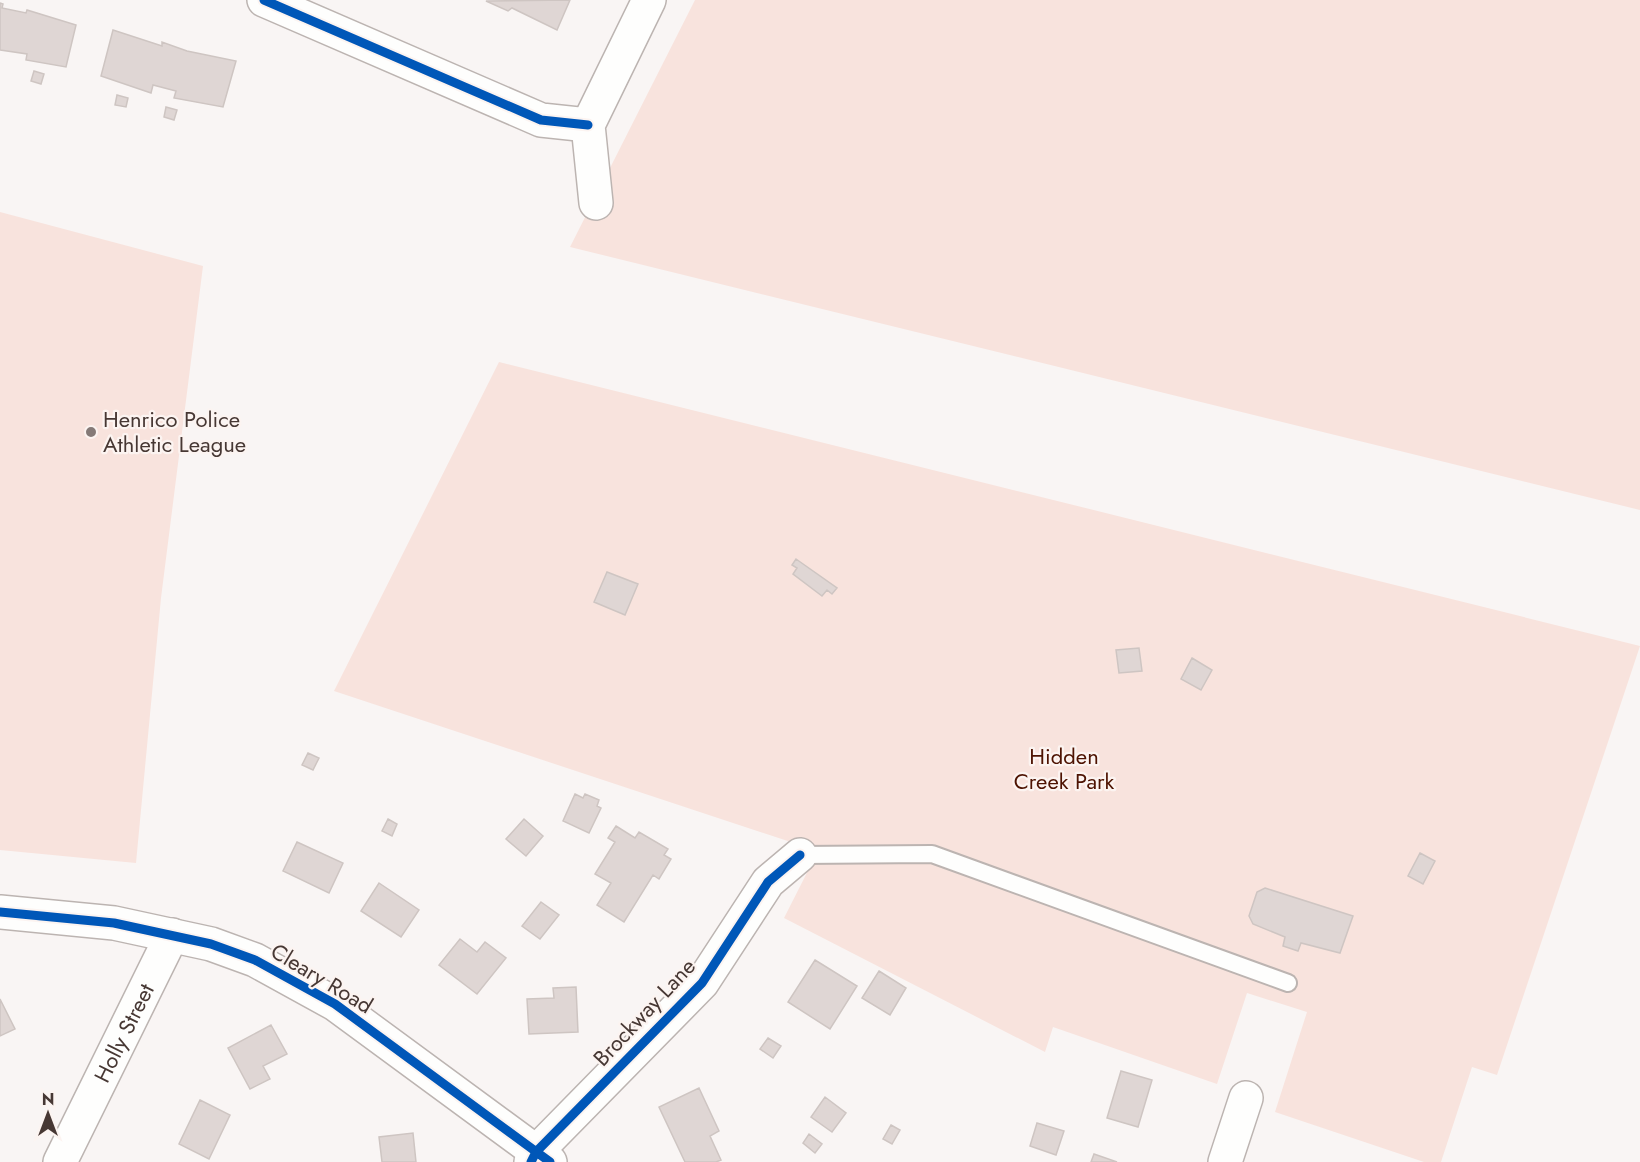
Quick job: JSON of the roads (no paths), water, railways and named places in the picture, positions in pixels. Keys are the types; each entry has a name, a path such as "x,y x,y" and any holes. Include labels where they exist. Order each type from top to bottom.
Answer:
{"street":[{"path":"264,0 541,120 588,125"},
{"path":"596,203 588,125 649,0"},
{"name":"Brockway Lane","path":"539,1159 702,983 768,882 800,855"},
{"name":"Cleary Road","path":"0,912 114,923 211,944 244,956 308,987 539,1159"},
{"name":"Holly Street","path":"60,1162 172,935"},
{"path":"1225,1162 1246,1098"}],"lane":[{"path":"800,855 932,855 1288,983"}],"place":[{"name":"Henrico Police Athletic League","path":"91,432"}],"park label":[{"name":"Hidden Creek Park","path":"1064,768"}]}
